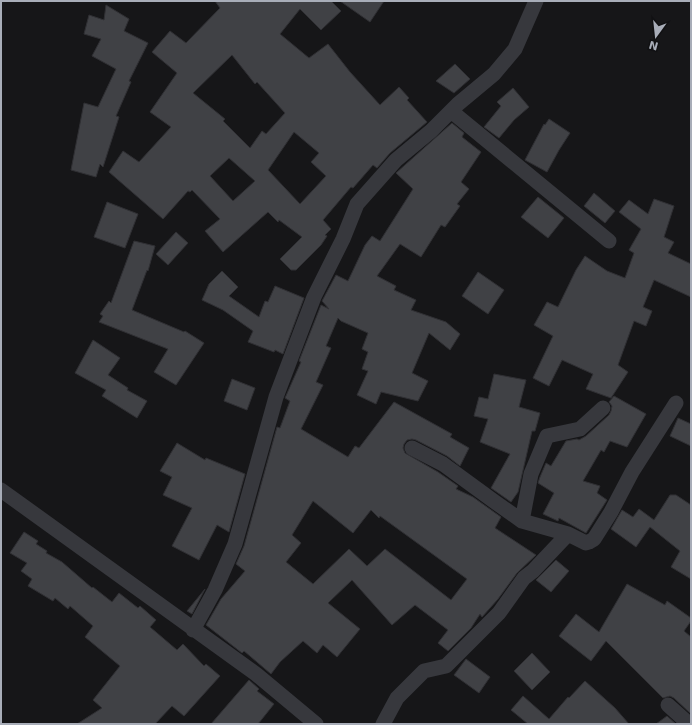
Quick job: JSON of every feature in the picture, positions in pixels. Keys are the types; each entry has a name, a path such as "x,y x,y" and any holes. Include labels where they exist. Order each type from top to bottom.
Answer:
{"street":[{"path":"193,630 215,590 235,544 279,389 314,297 343,239 357,204 396,160 431,131 451,111 494,74 515,49 536,1"},
{"path":"451,111 609,241"},
{"path":"412,448 443,464 522,521 568,534 586,543 594,540 632,472 676,403"},
{"path":"522,521 531,474 547,436 580,429 603,408"},
{"path":"1,490 256,674 316,724"},
{"path":"383,724 397,698 424,672 446,666 499,613 524,578 533,571 568,534"},
{"path":"668,705 689,724"}],"building":[{"path":"215,1 331,1 341,11 321,30 300,9 280,34 309,58 328,44 350,72 380,105 399,87 409,98 407,100 427,122 390,153 377,168 373,165 353,188 351,187 323,220 331,229 325,235 327,236 321,245 296,270 291,270 280,259 302,237 279,220 278,222 268,212 223,252 205,231 220,219 192,190 190,192 188,191 163,219 109,172 123,151 139,162 171,127 150,112 177,73 152,52 170,31 186,43 220,8","holes":["232,55 255,84 257,82 285,113 266,134 262,131 250,148 223,121 225,119 193,93","294,132 319,153 311,162 326,176 300,204 268,170","229,158 255,181 233,201 210,176"]},
{"path":"340,1 384,1 370,22"},
{"path":"106,5 129,19 124,31 148,43 129,81 131,82 116,116 119,117 103,167 100,164 96,177 71,170 84,103 98,107 116,69 92,56 101,39 84,34 89,15 104,20"},
{"path":"455,64 470,79 454,93 436,81"},
{"path":"513,88 529,107 514,120 499,138 484,127 501,106 497,102"},
{"path":"549,119 570,133 547,172 525,160 544,124 545,125"},
{"path":"452,123 464,133 462,137 481,152 461,182 469,189 457,204 460,206 445,227 441,225 421,257 400,244 377,276 396,286 394,290 416,300 411,310 446,322 460,334 450,350 429,333 412,373 428,381 418,401 381,392 376,404 357,395 368,371 362,369 368,352 362,349 368,333 341,321 338,318 326,346 331,348 316,382 323,385 301,429 348,457 355,446 359,448 394,402 452,434 450,437 469,448 460,466 447,456 412,439 407,440 404,444 403,448 405,453 438,472 458,486 456,489 473,497 501,517 495,528 536,555 517,573 498,599 482,617 480,614 471,628 448,651 438,643 448,630 415,605 392,625 352,580 328,603 360,629 337,657 323,645 317,653 303,641 280,662 271,674 244,651 242,653 206,625 221,599 245,571 236,564 244,546 277,427 280,428 290,401 285,398 301,362 299,361 321,305 329,309 322,301 336,275 348,281 365,245 372,236 380,241 413,189 396,173","holes":["313,501 353,533 371,510 379,518 380,516 467,579 451,600 385,549 367,566 349,549 313,584 286,562 301,543 292,535"]},
{"path":"594,193 615,211 605,223 584,206"},
{"path":"538,197 564,218 548,238 521,217"},
{"path":"654,199 674,206 664,237 674,242 668,253 691,264 691,297 654,280 643,307 652,311 646,326 634,321 618,365 628,372 611,398 586,389 593,374 562,360 549,386 533,378 553,336 534,325 547,302 558,307 576,270 585,256 607,271 625,278 634,253 629,250 641,229 619,212 629,200 648,214"},
{"path":"107,202 138,214 125,248 94,237"},
{"path":"176,232 188,243 168,265 156,254"},
{"path":"134,241 155,246 148,271 147,270 132,310 184,332 185,331 204,343 176,385 154,372 168,349 99,322 103,316 100,314 109,301 111,303"},
{"path":"222,271 238,287 229,296 259,317 265,301 268,302 275,286 304,298 283,354 248,342 253,331 223,310 202,300 209,284"},
{"path":"478,272 504,290 488,314 462,296"},
{"path":"93,340 120,358 108,375 128,388 127,390 147,401 137,418 102,396 106,390 75,373"},
{"path":"494,374 526,380 519,407 540,413 535,431 532,431 518,492 511,502 491,488 510,454 480,442 488,419 474,416 479,397 488,399"},
{"path":"232,379 255,388 247,410 224,401"},
{"path":"614,396 646,414 627,447 610,441 604,452 601,450 583,481 600,486 597,493 607,500 586,533 559,518 558,521 543,514 554,493 538,483 546,463 551,466 566,441 579,440 586,436 609,415 612,406 609,402"},
{"path":"678,418 691,424 691,446 670,436"},
{"path":"177,443 205,460 206,458 245,474 229,532 217,525 199,560 172,546 192,508 163,495 172,477 160,471"},
{"path":"670,495 676,495 691,505 691,579 671,567 680,551 650,527 636,547 611,529 622,510 633,517 639,509 654,520"},
{"path":"24,532 38,541 36,544 47,551 46,553 62,562 92,588 93,587 112,602 119,593 138,608 140,606 156,620 150,627 177,650 183,644 204,666 206,664 220,676 184,716 172,706 155,724 77,724 102,708 93,700 120,666 85,637 93,626 70,606 68,609 55,598 53,601 28,586 32,579 21,571 27,563 10,553"},
{"path":"556,560 569,571 551,592 536,580"},
{"path":"627,584 665,605 667,601 691,618 691,621 684,631 691,637 691,714 674,698 670,696 663,698 606,641 591,661 559,636 576,614 599,632"},
{"path":"205,589 192,614 187,611"},
{"path":"532,653 550,672 532,690 514,671"},
{"path":"466,659 490,677 479,693 454,675"},
{"path":"249,680 259,689 257,691 274,704 258,724 211,724"},
{"path":"585,681 615,708 629,724 528,724 511,710 523,696 549,719 568,697 569,698"},
{"path":"667,716 676,724 656,724"}]}
